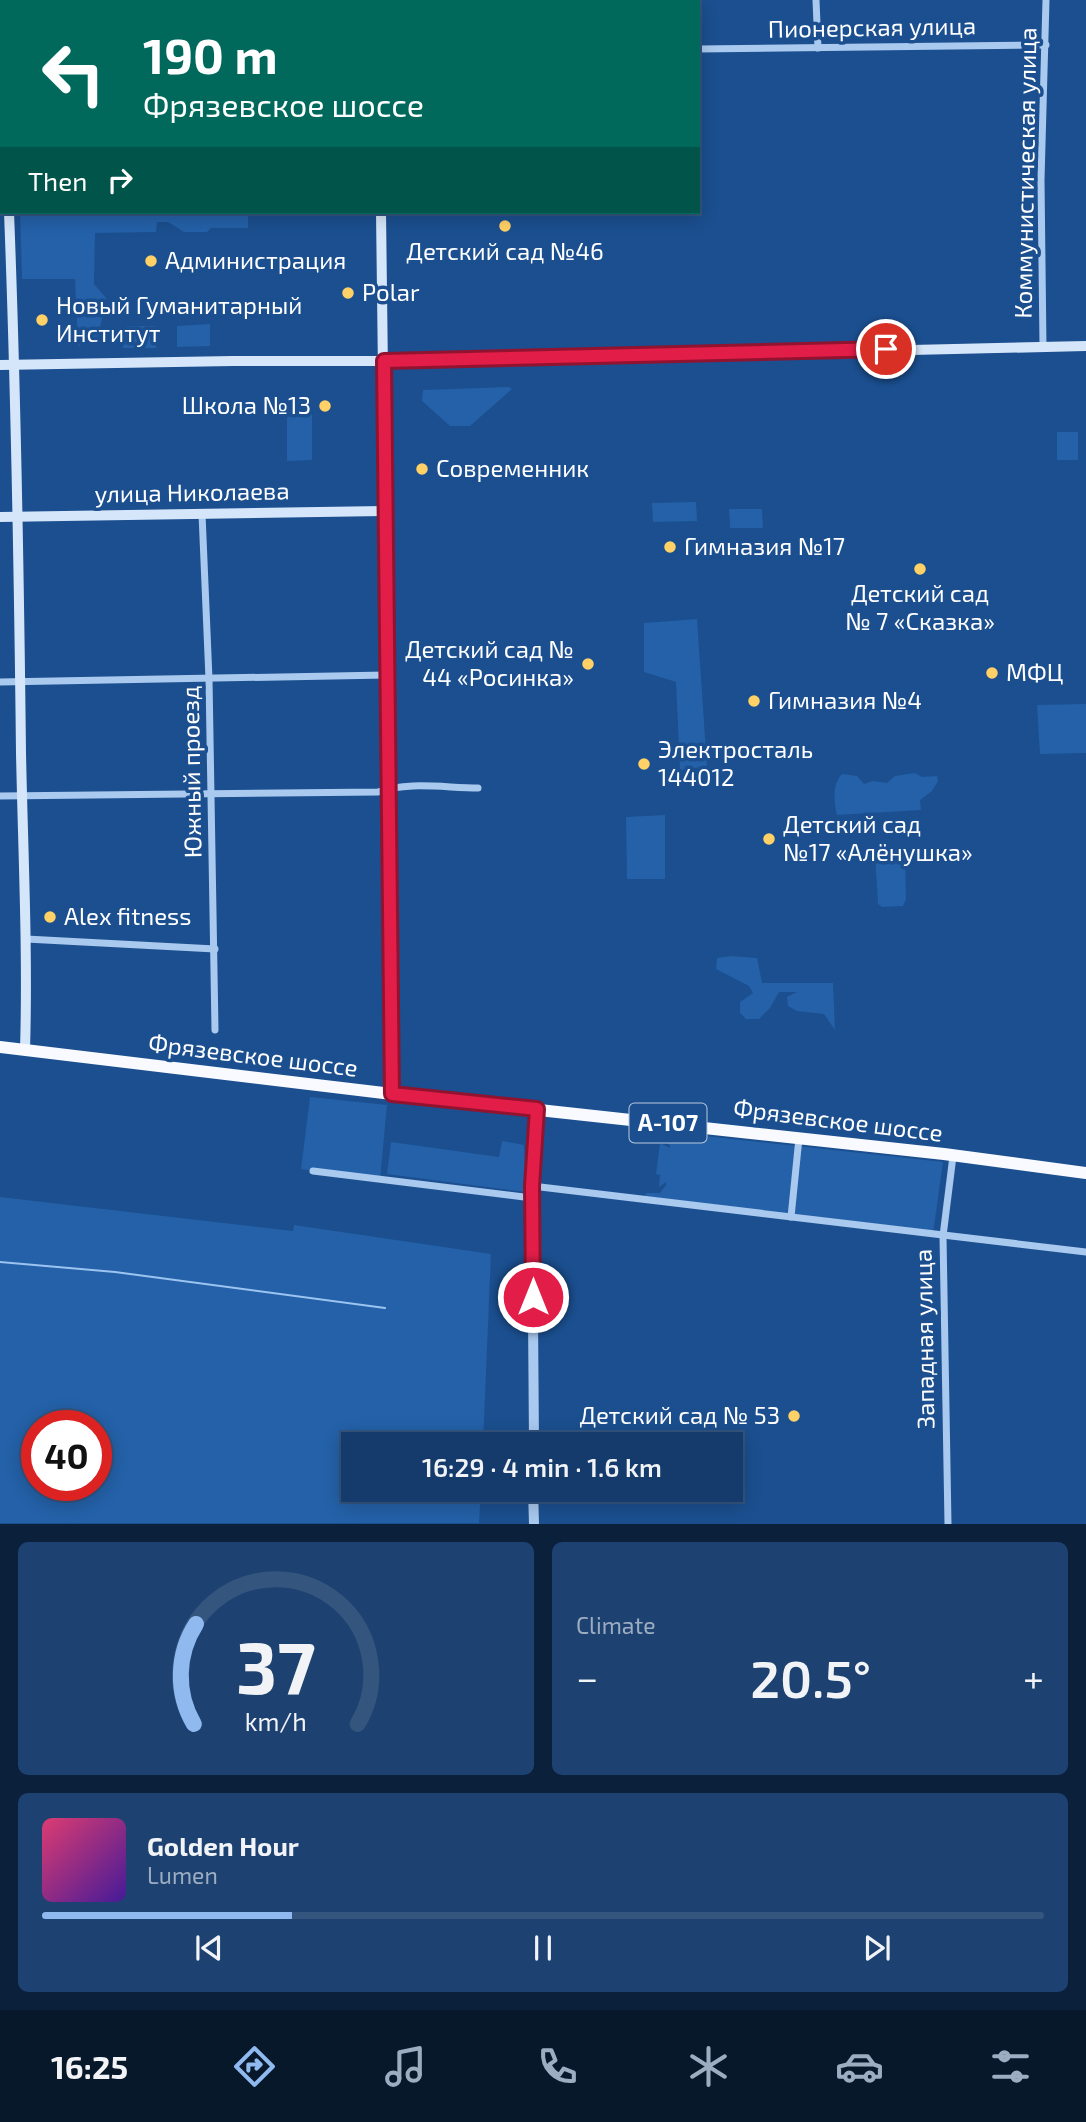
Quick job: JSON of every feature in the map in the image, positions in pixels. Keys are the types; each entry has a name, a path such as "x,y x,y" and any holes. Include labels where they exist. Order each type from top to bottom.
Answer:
{"highway":[{"name":"Фрязевское шоссе","path":"0,1047 1086,1173"}],"main road":[{"path":"9,214 19,516 26,939 25,1050"},
{"path":"381,214 392,1094"},
{"path":"0,365 384,361 1086,346"},
{"name":"улица Николаева","path":"0,517 384,510"}],"street":[{"path":"816,0 818,48"},
{"name":"Коммунистическая улица","path":"1043,346 1041,180 1046,0"},
{"name":"Пионерская улица","path":"700,49 1046,45"},
{"name":"Южный проезд","path":"202,514 209,679 215,1030"},
{"path":"0,682 386,675"},
{"path":"0,796 378,792 390,788 419,786 478,788"},
{"path":"26,939 215,948"},
{"path":"534,1432 532,1186 537,1109"},
{"path":"791,1217 799,1138"},
{"name":"Западная улица","path":"947,1524 943,1236 953,1156"},
{"path":"313,1171 533,1198"},
{"path":"532,1186 1086,1252"},
{"path":"534,1502 534,1524"}],"shaded area":[{"path":"20,214 248,214 248,228 211,228 207,232 184,232 168,222 157,222 156,232 95,233 94,284 106,298 97,343 78,346 75,279 22,279"},
{"path":"210,324 210,346 177,347 177,326"},
{"path":"127,326 156,326 156,348 123,348 123,331"},
{"path":"512,389 470,426 450,426 422,401 423,390"},
{"path":"287,407 312,407 312,460 287,461"},
{"path":"1057,432 1078,432 1078,460 1057,460"},
{"path":"696,502 697,521 653,522 652,503"},
{"path":"729,509 762,509 763,528 730,528"},
{"path":"697,619 707,766 680,770 676,682 644,672 644,623"},
{"path":"1086,704 1086,753 1040,754 1037,705"},
{"path":"915,773 922,777 937,776 938,781 932,791 920,800 921,810 837,815 835,788 842,774 857,776 864,784 873,781 887,783 895,776"},
{"path":"665,815 665,879 627,879 626,817"},
{"path":"880,849 900,849 905,855 906,899 903,906 882,907 878,904 875,854"},
{"path":"717,958 757,958 762,983 833,983 835,1030 824,1014 797,1011 788,1006 787,997 797,992 779,992 770,1008 759,1019 746,1019 740,1013 740,1002 753,993 749,986 716,969"},
{"path":"310,1097 387,1105 380,1180 301,1169"},
{"path":"676,1133 943,1162 933,1234 645,1196 646,1193 660,1193 666,1185 666,1182 659,1187 660,1175 656,1174 660,1143 670,1148 670,1145 660,1138 671,1138"},
{"path":"502,1141 524,1145 526,1192 387,1174 391,1142 499,1157"},
{"path":"0,1197 293,1231 294,1225 491,1254 484,1432 341,1432 341,1502 480,1502 479,1523 0,1523"}],"waterway":[{"path":"0,1262 115,1272 385,1308"}],"place":[{"name":"Детский сад №46","path":"505,226"},
{"name":"Администрация","path":"151,261"},
{"name":"Polar","path":"348,293"},
{"name":"Новый Гуманитарный Институт","path":"42,320"},
{"name":"Школа №13","path":"325,406"},
{"name":"Современник","path":"422,469"},
{"name":"Гимназия №17","path":"670,547"},
{"name":"Детский сад № 7 «Сказка»","path":"920,569"},
{"name":"Детский сад № 44 «Росинка»","path":"588,664"},
{"name":"МФЦ","path":"992,673"},
{"name":"Гимназия №4","path":"754,701"},
{"name":"Электросталь 144012","path":"644,764"},
{"name":"Детский сад №17 «Алёнушка»","path":"769,839"},
{"name":"Alex fitness","path":"50,917"},
{"name":"Детский сад № 53","path":"794,1416"}],"route":[{"path":"533,1297 532,1186 537,1109 392,1094 384,361 886,349"}]}
